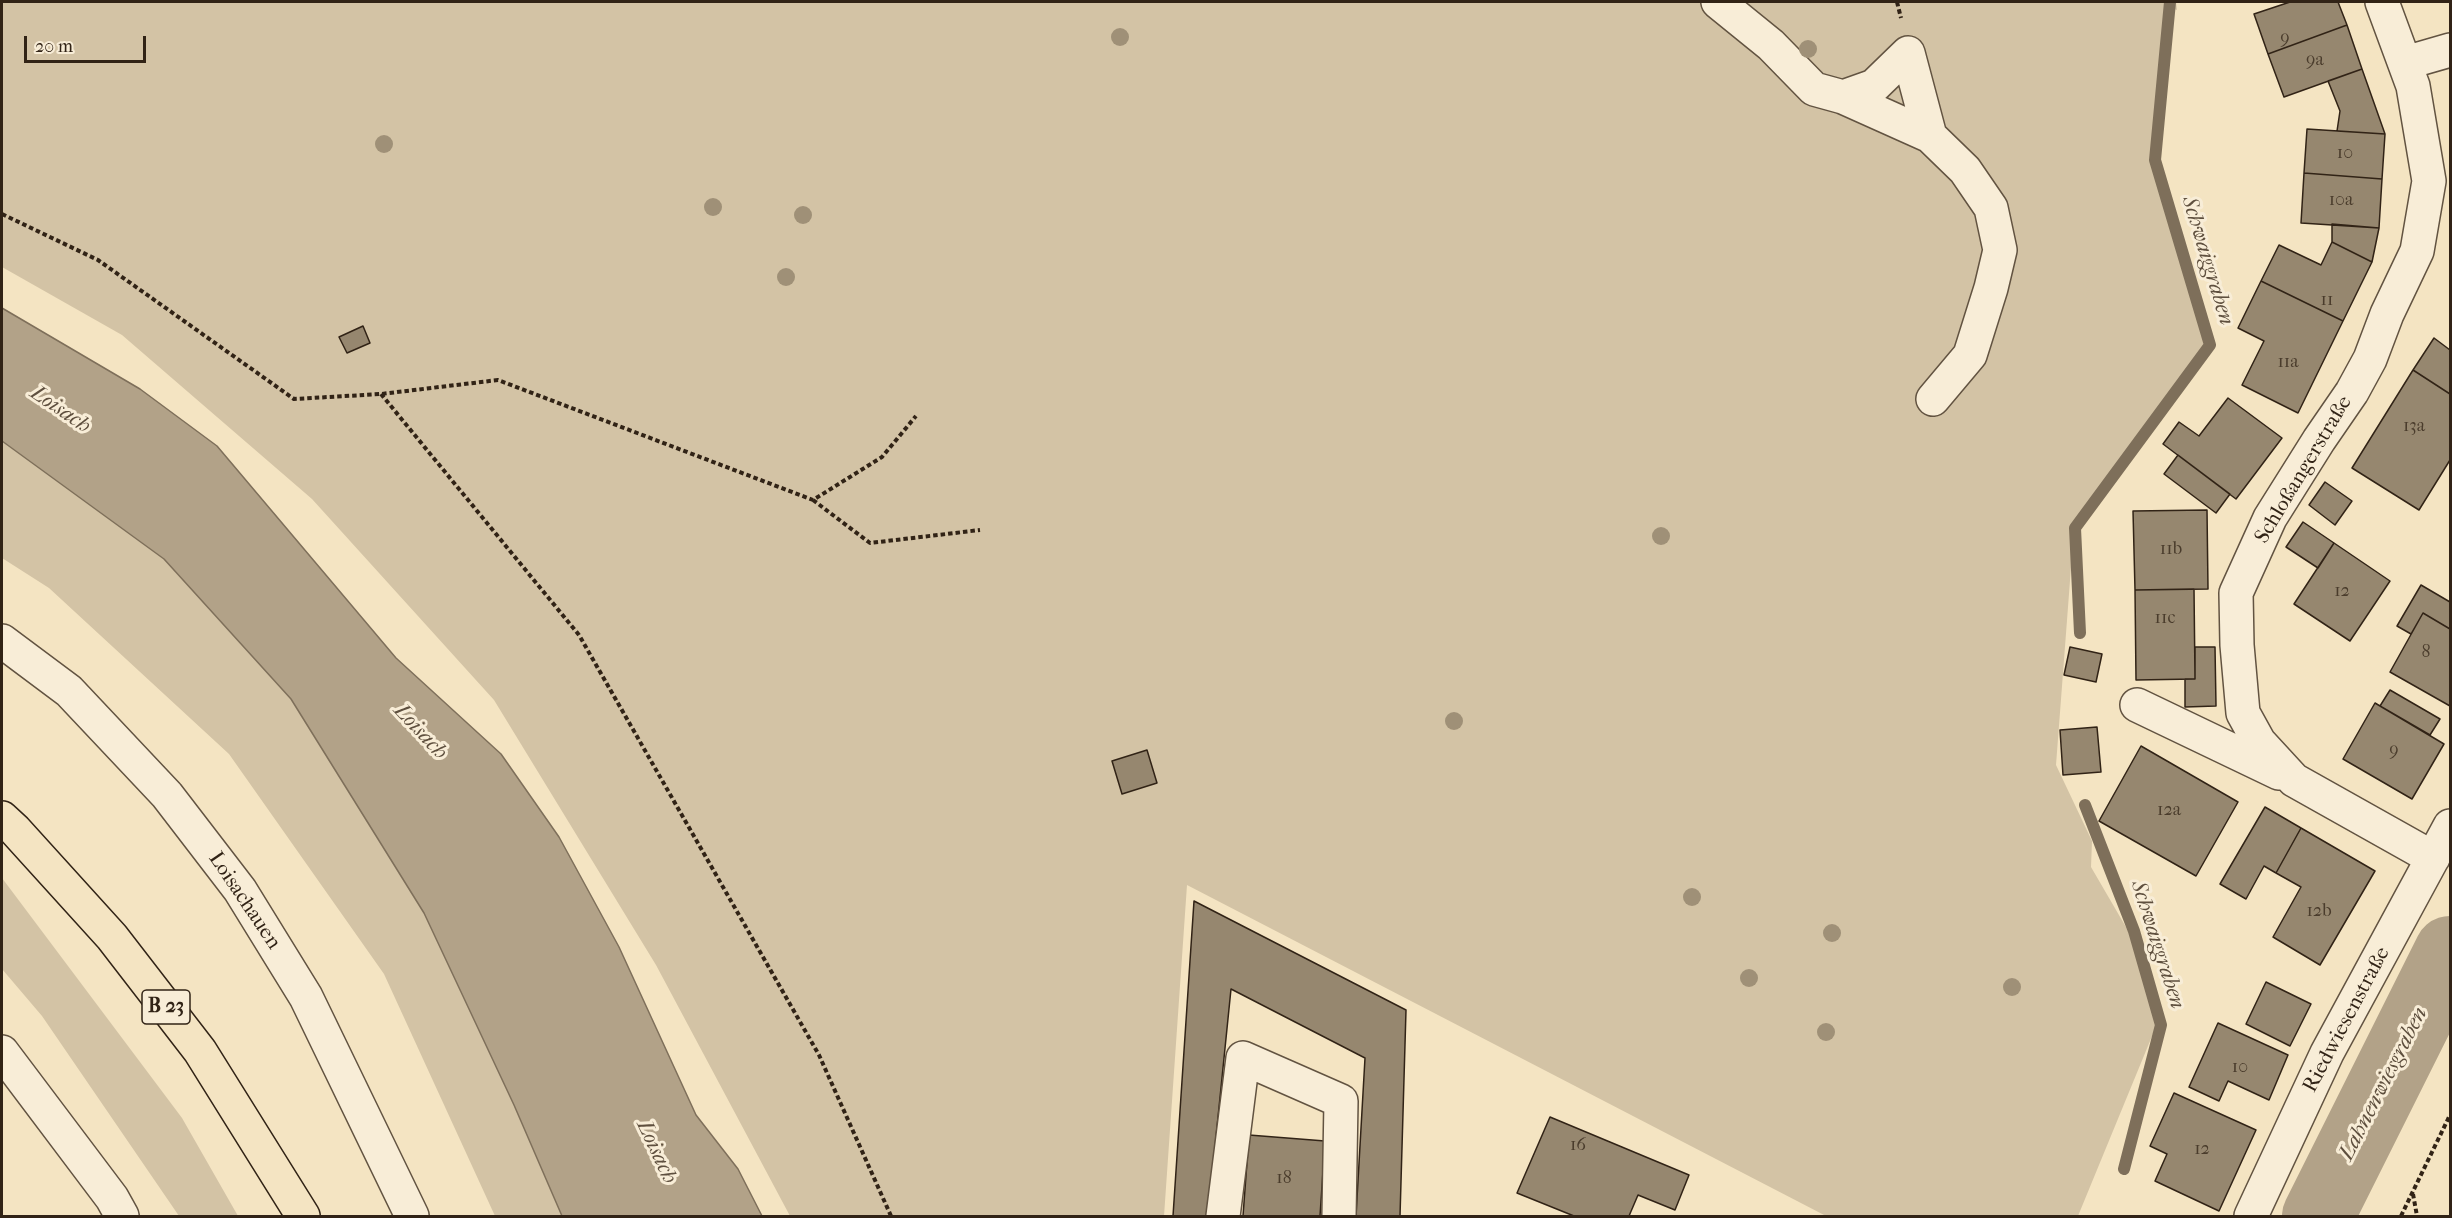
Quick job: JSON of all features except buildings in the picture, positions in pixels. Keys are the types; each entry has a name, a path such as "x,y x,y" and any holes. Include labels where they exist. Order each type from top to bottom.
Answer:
{"main road":[{"name":"B 23","path":"2,818 112,937 200,1051 303,1216"}],"street":[{"path":"1718,2 1771,45 1814,89 1843,97 1930,136 1965,170 1991,208 2000,250 1970,355 1933,399"},
{"name":"Schloßangerstraße","path":"2382,2 2413,86 2429,181 2416,251 2361,376 2270,518 2236,592 2243,713 2259,742 2294,780 2433,858"},
{"path":"2405,63 2451,50"},
{"path":"1843,97 1874,86 1908,53 1930,136"},
{"name":"Loisachauen","path":"2,640 69,691 167,795 240,890 306,997 412,1216"},
{"path":"2137,705 2294,780"},
{"name":"Riedwiesenstraße","path":"2251,1216 2327,1053 2451,826"},
{"path":"2,1052 112,1198 122,1216"},
{"path":"1223,1216 1243,1058 1341,1101 1339,1216"}],"path":[{"path":"2,214 98,260 294,399 381,394 498,380 813,500 870,543 980,530"},
{"path":"381,394 579,635 819,1055 891,1216"},
{"path":"813,500 882,457 916,416"},
{"path":"2401,1216 2451,1115"},
{"path":"2413,1193 2417,1216"}],"shaded area":[{"path":"2,2 2176,2 2177,10 2168,7 2153,161 2207,345 2074,528 2056,765 2092,841 2091,867 2130,934 2157,1024 2078,1216 1826,1216 1187,885 1164,1216 790,1216 656,965 494,700 312,499 122,335 2,267"},
{"path":"2,441 164,559 291,699 424,913 514,1105 562,1216 495,1216 384,974 229,754 49,588 2,558"},
{"path":"2,878 182,1118 238,1216 179,1216 42,1016 2,969"}],"water":[{"name":"Loisach","path":"2,308 140,389 217,446 396,658 501,754 559,837 619,947 696,1115 738,1169 762,1216 562,1216 514,1105 424,913 291,699 164,559 2,441"}],"waterway":[{"name":"Schwaiggraben","path":"2080,633 2075,528 2210,345 2155,160 2170,2"},
{"name":"Schwaiggraben","path":"2085,805 2134,931 2161,1025 2124,1169"},
{"name":"Lahnenwiesgraben","path":"2318,1216 2450,952"}]}
